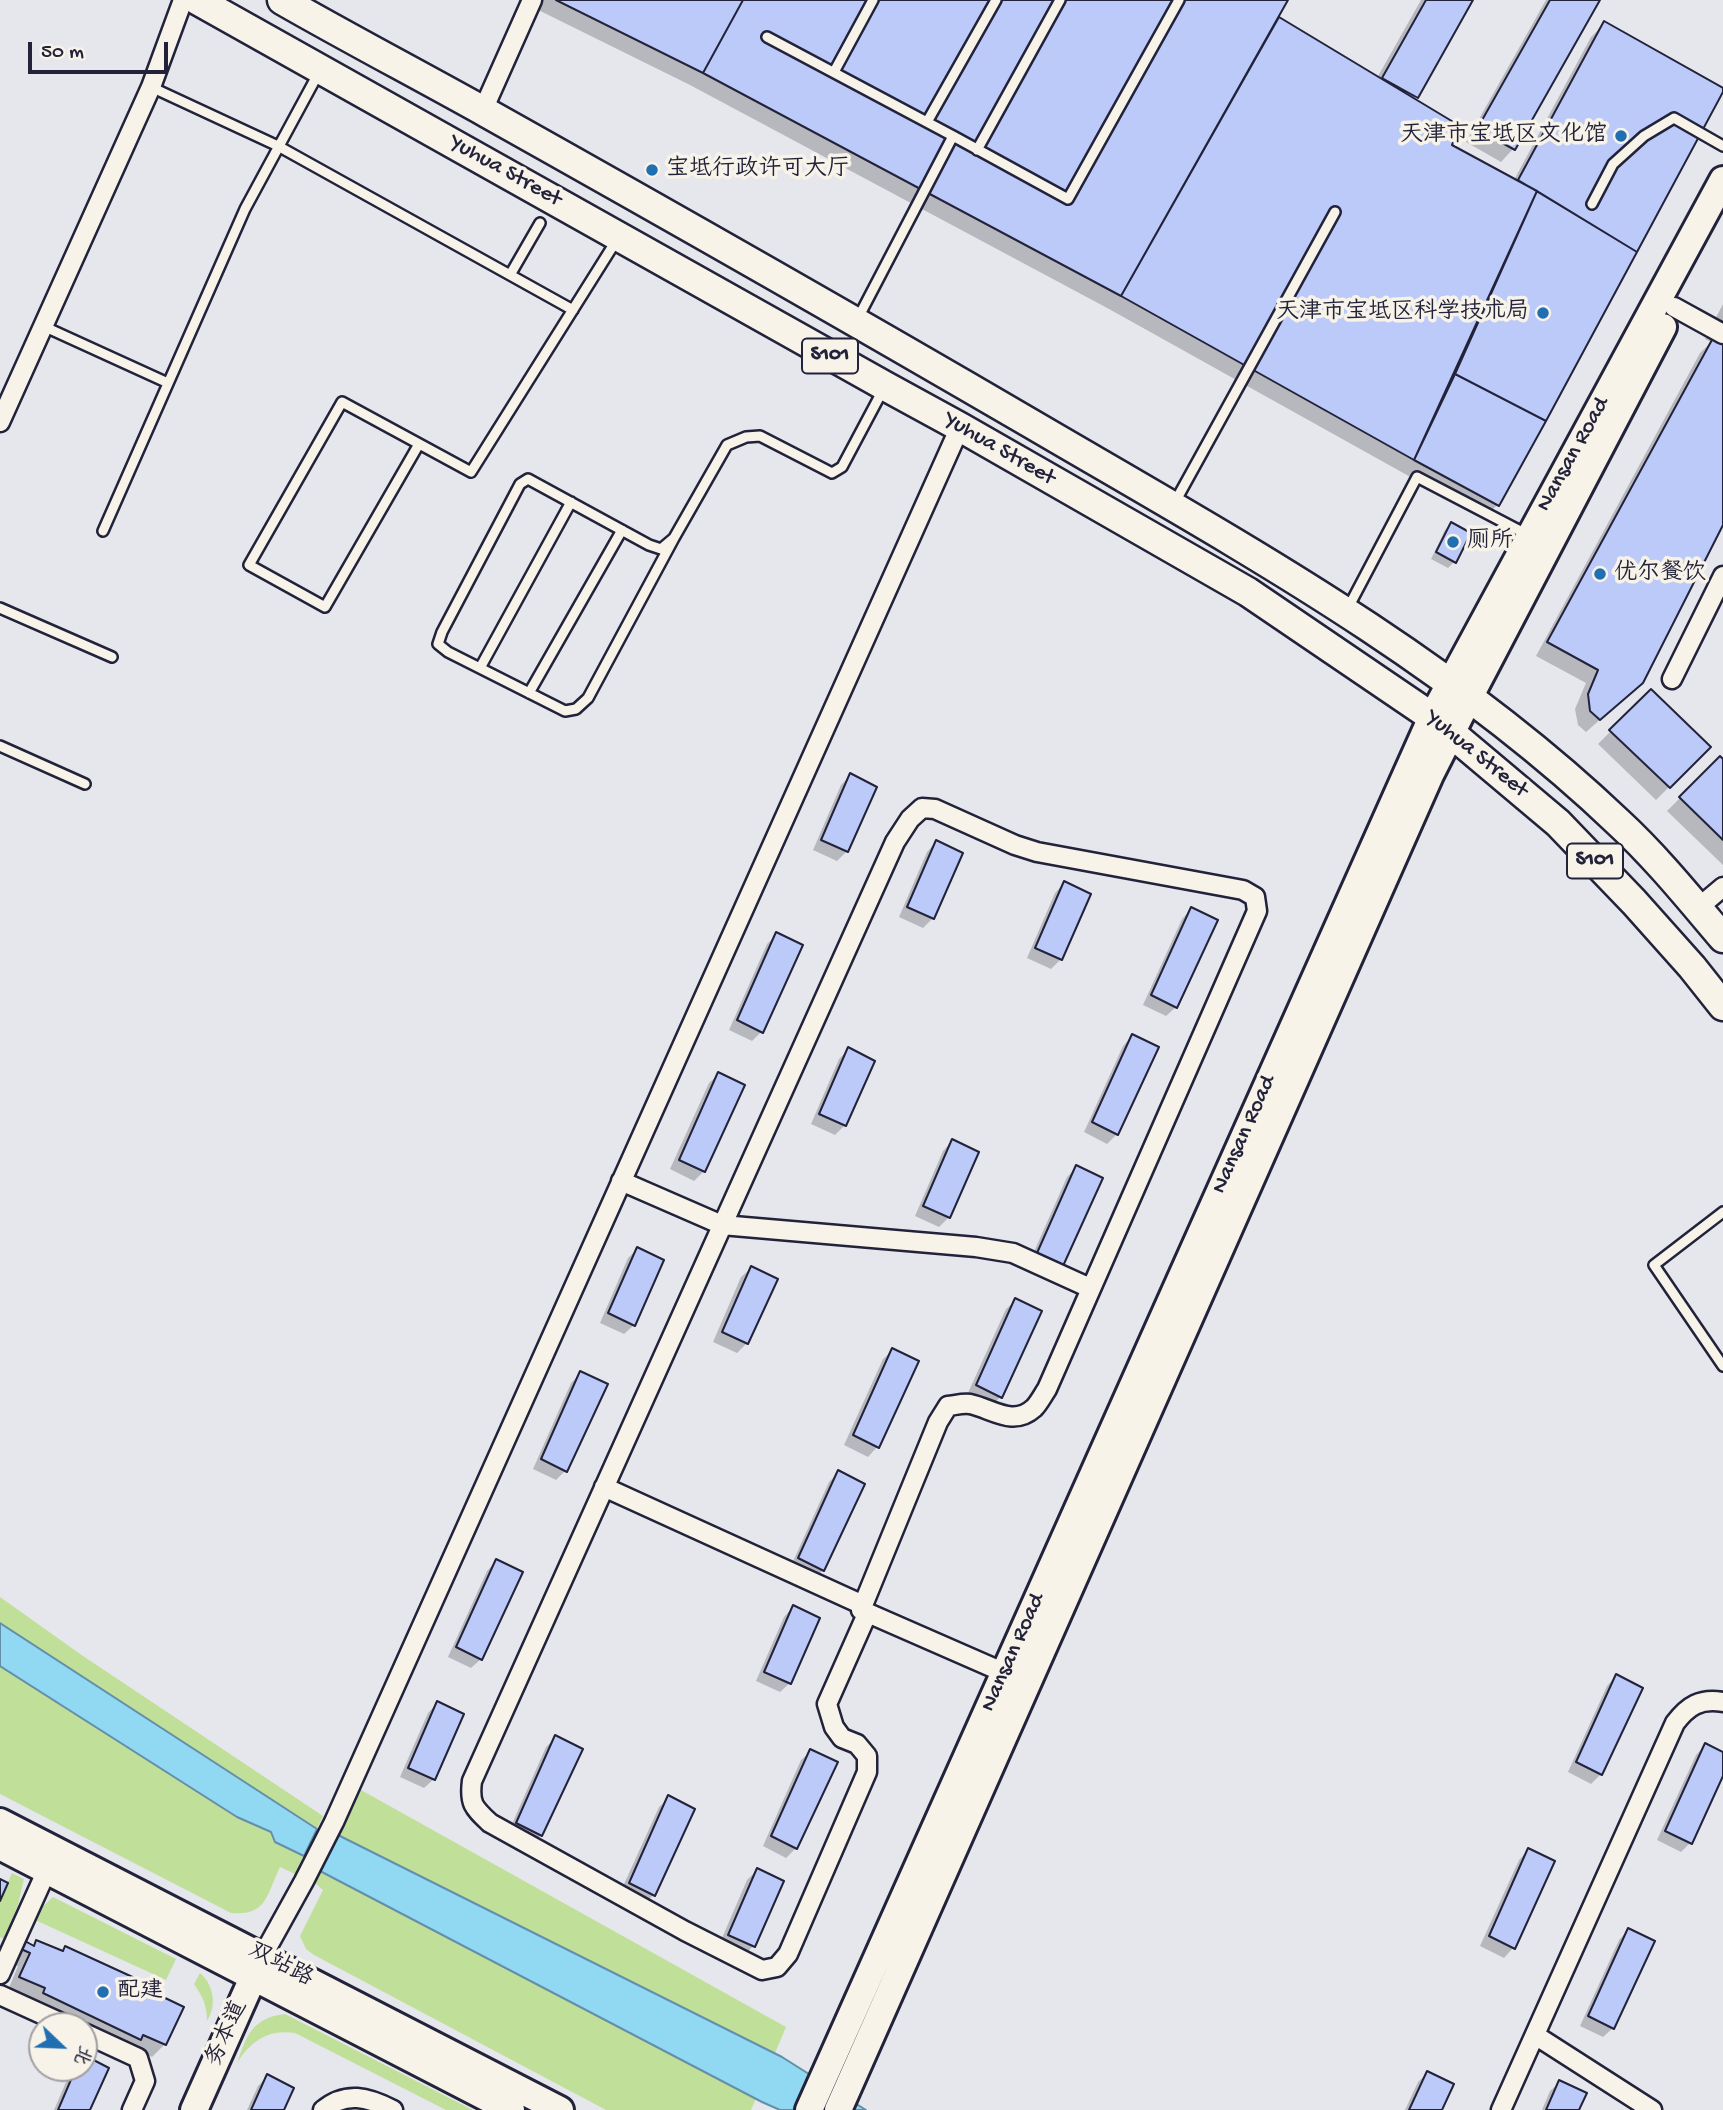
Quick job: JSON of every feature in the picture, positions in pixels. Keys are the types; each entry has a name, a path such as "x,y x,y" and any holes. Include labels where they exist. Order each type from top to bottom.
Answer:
{"main road":[{"name":"Yuhua Street","path":"197,0 960,427 1248,592 1441,724 1558,823 1642,912 1723,1006"},
{"name":"Yuhua Street","path":"282,0 314,13 856,321 1173,506 1346,611 1460,689 1614,818 1723,938"}],"street":[{"path":"0,422 151,87 183,0"},
{"path":"482,110 533,0"},
{"name":"Nansan Road","path":"1460,689 1530,536 1723,180"},
{"name":"Nansan Road","path":"809,2110 1005,1673 1441,724 1723,215"},
{"path":"1674,307 1723,334"},
{"path":"258,1967 334,1822 960,427"},
{"path":"1672,679 1723,576"},
{"name":"Nansan Road","path":"838,2110 1425,788 1441,724"},
{"path":"922,808 935,808 1015,845 1037,852 1243,890 1255,897 1257,911 1090,1288 1047,1389 1034,1408 1009,1418 966,1404 948,1406 938,1422 827,1704 834,1727 842,1738 857,1744 867,1756 867,1772 788,1954 777,1967 762,1970 685,1931 490,1823 476,1809 470,1798 472,1781 895,842 910,819 922,808"},
{"path":"1698,908 1723,887"},
{"path":"621,1181 722,1225 976,1247 1013,1254 1090,1288"},
{"path":"604,1487 1005,1673"},
{"path":"1501,2110 1675,1723 1685,1710 1699,1701 1723,1702"},
{"name":"双站路","path":"0,1822 511,2110"},
{"name":"双站路","path":"0,1846 560,2110"},
{"path":"0,1974 47,1870"},
{"name":"务本道","path":"194,2110 258,1967"},
{"path":"0,1995 37,2012"},
{"path":"1535,2035 1652,2110"},
{"path":"98,2040 138,2058 145,2081 132,2110"},
{"path":"323,2110 336,2100 357,2097 393,2110"}],"lane":[{"path":"834,72 873,0"},
{"path":"927,122 996,0"},
{"path":"977,150 1060,0"},
{"path":"767,37 1068,199 1178,0"},
{"path":"103,531 244,209 321,70"},
{"path":"151,87 278,146 573,310"},
{"path":"1592,204 1613,164 1643,136 1674,118 1723,146"},
{"path":"856,321 953,136"},
{"path":"1173,506 1335,212"},
{"path":"510,275 540,223"},
{"path":"419,444 325,607 249,565 342,402 471,472 619,236"},
{"path":"43,326 168,383"},
{"path":"674,538 661,549 649,545 528,479 520,484 442,632 438,645 565,710 576,709 588,698 727,445 746,437 760,436 832,473 842,467 885,386"},
{"path":"1346,611 1418,477 1530,536"},
{"path":"480,668 571,502"},
{"path":"529,693 622,530"},
{"path":"0,608 112,657"},
{"path":"0,746 85,784"},
{"path":"1723,1212 1654,1265 1723,1366"}],"green space":[{"path":"0,1597 83,1656 323,1816 295,1874 280,1867 268,1895 259,1907 243,1913 231,1913 0,1794"},
{"path":"361,1790 786,2027 751,2110 606,2110 306,1949 300,1936 323,1890 314,1882"},
{"path":"12,1873 24,1879 18,1905 4,1939 0,1937 0,1901"},
{"path":"53,1897 176,1959 166,1980 33,1919"},
{"path":"200,1973 208,1983 213,2002 207,2021 204,2002 194,1984"},
{"path":"285,2014 473,2110 446,2110 295,2033 277,2033 261,2038 248,2048 237,2063 252,2030 265,2019"}],"water":[{"path":"0,1623 317,1829 304,1856 275,1842 271,1832 237,1817 0,1666"},
{"path":"338,1835 782,2057 866,2110 780,2110 762,2102 320,1871"}],"building":[{"path":"556,0 743,0 703,73"},
{"path":"743,0 1288,0 1121,296 703,73"},
{"path":"1426,0 1473,0 1418,98 1382,78"},
{"path":"1550,0 1600,0 1515,150 1477,129"},
{"path":"1279,17 1460,126 1452,145 1537,191 1414,460 1121,296"},
{"name":"天津市宝坻区文化馆","path":"1604,21 1723,88 1637,252 1518,180"},
{"name":"天津市宝坻区科学技术局","path":"1537,191 1637,252 1546,421 1455,374"},
{"path":"1713,338 1723,343 1723,525 1643,683 1600,720 1590,711 1588,694 1598,670 1547,642"},
{"path":"1455,374 1546,421 1499,506 1414,460"},
{"name":"厕所","path":"1451,522 1471,533 1456,563 1436,552"},
{"path":"1651,689 1711,747 1670,788 1609,730"},
{"path":"1720,756 1723,759 1723,840 1679,797"},
{"path":"850,773 877,787 848,852 821,840"},
{"path":"936,840 963,853 934,919 907,907"},
{"path":"1064,881 1091,894 1062,960 1035,948"},
{"path":"1191,907 1218,920 1177,1008 1151,995"},
{"path":"776,932 803,945 763,1033 737,1020"},
{"path":"1132,1034 1159,1047 1118,1135 1092,1122"},
{"path":"848,1047 875,1061 846,1126 819,1114"},
{"path":"718,1072 745,1085 705,1172 679,1160"},
{"path":"952,1139 979,1152 950,1218 923,1206"},
{"path":"1076,1165 1103,1178 1063,1266 1037,1253"},
{"path":"637,1247 664,1260 635,1326 608,1313"},
{"path":"751,1266 778,1279 748,1344 722,1332"},
{"path":"1015,1298 1042,1311 1002,1398 976,1385"},
{"path":"892,1348 919,1361 879,1448 853,1435"},
{"path":"580,1371 608,1384 567,1472 541,1459"},
{"path":"838,1470 865,1484 824,1571 798,1558"},
{"path":"496,1559 523,1572 482,1660 456,1647"},
{"path":"793,1605 820,1618 791,1684 764,1672"},
{"path":"1616,1674 1643,1688 1602,1775 1576,1762"},
{"path":"437,1701 464,1714 435,1780 408,1768"},
{"path":"555,1735 583,1749 542,1836 516,1823"},
{"path":"1705,1743 1723,1752 1723,1776 1692,1844 1665,1831"},
{"path":"810,1749 838,1762 797,1849 771,1836"},
{"path":"668,1795 695,1809 655,1896 629,1883"},
{"path":"1528,1848 1555,1861 1515,1949 1489,1936"},
{"path":"757,1868 784,1881 755,1947 728,1935"},
{"path":"0,1879 8,1883 0,1901"},
{"path":"1628,1928 1655,1941 1614,2029 1588,2016"},
{"name":"配建","path":"36,1940 63,1951 65,1946 163,1991 161,1996 184,2007 166,2045 143,2035 141,2040 98,2019 98,2012 83,2012 43,1993 45,1988 19,1977 30,1953 21,1949 25,1941 34,1946"},
{"path":"98,2062 109,2068 90,2110 58,2110 70,2082 98,2082"},
{"path":"1427,2071 1454,2084 1442,2110 1409,2110"},
{"path":"267,2074 294,2088 284,2110 251,2110"},
{"path":"1559,2080 1587,2093 1579,2110 1546,2110"}],"place":[{"name":"天津市宝坻区文化馆","path":"1621,136"},
{"name":"宝坻行政许可大厅","path":"652,170"},
{"name":"天津市宝坻区科学技术局","path":"1543,313"},
{"name":"厕所","path":"1453,542"},
{"name":"优尔餐饮","path":"1600,574"},
{"name":"配建","path":"103,1992"}]}
